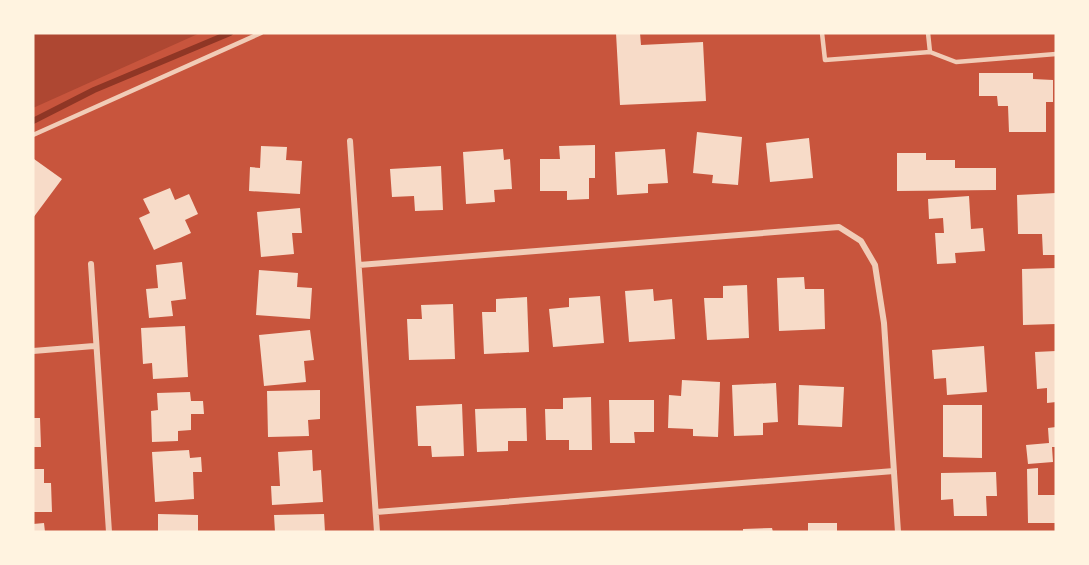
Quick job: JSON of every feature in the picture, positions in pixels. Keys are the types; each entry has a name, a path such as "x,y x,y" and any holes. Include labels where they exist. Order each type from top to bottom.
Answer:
{"street":[{"path":"350,141 377,532"},
{"path":"359,265 839,227 861,241 875,265 884,323 898,532"},
{"path":"91,264 94,346 109,532"},
{"path":"33,351 94,346"},
{"path":"376,512 894,471"}],"lane":[{"path":"33,135 261,33"},
{"path":"822,33 825,60 930,52 957,62 1056,54"},
{"path":"928,33 930,52"}],"shaded area":[{"path":"33,33 200,33 33,108"}],"building":[{"path":"616,33 640,33 641,45 703,42 706,101 620,105"},
{"path":"979,73 1033,73 1033,79 1053,80 1053,102 1046,102 1046,132 1009,132 1008,106 998,106 997,96 979,96"},
{"path":"697,132 742,137 738,185 712,183 713,175 693,173"},
{"path":"809,138 813,178 770,182 766,143"},
{"path":"595,145 595,178 589,178 589,199 567,200 567,191 540,191 540,159 560,159 559,146"},
{"path":"261,146 287,147 286,160 302,161 300,194 249,191 250,167 260,168"},
{"path":"503,149 504,160 510,159 512,189 494,190 495,202 466,204 463,152"},
{"path":"665,149 668,183 648,184 648,193 617,195 615,152"},
{"path":"897,153 926,153 926,160 955,160 955,168 996,168 996,190 897,191"},
{"path":"33,160 62,179 33,218"},
{"path":"441,166 443,210 415,211 414,196 392,197 390,169"},
{"path":"170,188 175,200 189,194 198,214 185,220 191,233 154,250 139,218 150,213 143,199"},
{"path":"1056,193 1056,255 1043,255 1042,234 1018,234 1017,195"},
{"path":"969,196 971,229 983,228 985,251 955,253 956,263 937,264 935,233 944,233 943,218 929,219 928,199"},
{"path":"300,208 302,233 292,233 294,254 261,257 257,212"},
{"path":"182,262 186,299 171,301 173,316 149,318 146,289 158,288 156,265"},
{"path":"1056,268 1056,324 1023,325 1022,269"},
{"path":"259,270 298,273 297,287 312,288 310,319 256,315"},
{"path":"804,277 805,289 824,289 825,329 779,331 777,278"},
{"path":"747,285 749,338 707,340 704,298 723,298 723,286"},
{"path":"653,289 654,301 672,299 675,339 629,342 625,291"},
{"path":"600,296 604,343 553,347 549,309 569,307 569,298"},
{"path":"527,297 529,352 484,354 482,312 496,312 496,299"},
{"path":"453,304 455,359 409,360 407,319 422,319 421,305"},
{"path":"185,326 188,377 153,379 152,363 143,364 141,328"},
{"path":"310,330 314,360 304,361 306,382 264,386 259,335"},
{"path":"984,346 987,392 947,395 946,378 934,379 932,350"},
{"path":"1056,351 1056,402 1047,403 1047,388 1037,389 1035,352"},
{"path":"682,380 720,382 718,437 693,436 693,429 668,428 669,395 681,396"},
{"path":"776,383 778,422 763,423 763,435 734,436 732,385"},
{"path":"799,385 844,387 842,427 798,425"},
{"path":"320,390 320,419 308,420 309,436 268,437 267,391"},
{"path":"190,392 191,401 203,401 204,414 191,414 191,430 178,431 178,441 152,442 151,411 158,410 157,393"},
{"path":"591,397 592,450 569,450 569,440 546,440 545,409 563,409 563,398"},
{"path":"609,400 654,400 654,432 634,432 635,443 610,443"},
{"path":"462,404 464,456 432,457 431,446 418,446 416,406"},
{"path":"943,405 982,405 982,458 943,457"},
{"path":"526,408 527,441 508,441 508,451 477,452 475,409"},
{"path":"33,418 40,418 41,447 33,447"},
{"path":"1056,427 1056,447 1052,447 1053,462 1028,464 1026,445 1049,443 1048,428"},
{"path":"189,450 190,458 201,457 202,472 193,472 194,499 155,502 152,452"},
{"path":"312,450 313,471 321,470 323,502 272,505 271,486 280,486 278,452"},
{"path":"1038,468 1038,495 1056,495 1056,523 1028,523 1027,469"},
{"path":"33,469 44,469 44,483 51,483 52,512 33,512"},
{"path":"996,472 997,496 986,496 987,516 954,516 953,499 941,500 941,473"},
{"path":"158,514 198,515 198,532 158,532"},
{"path":"324,514 325,532 275,532 274,515"},
{"path":"44,523 45,532 33,532 33,524"},
{"path":"808,523 837,523 837,532 808,532"},
{"path":"772,528 773,532 743,532 743,529"}],"waterway":[{"path":"33,121 94,90 230,33"}]}
